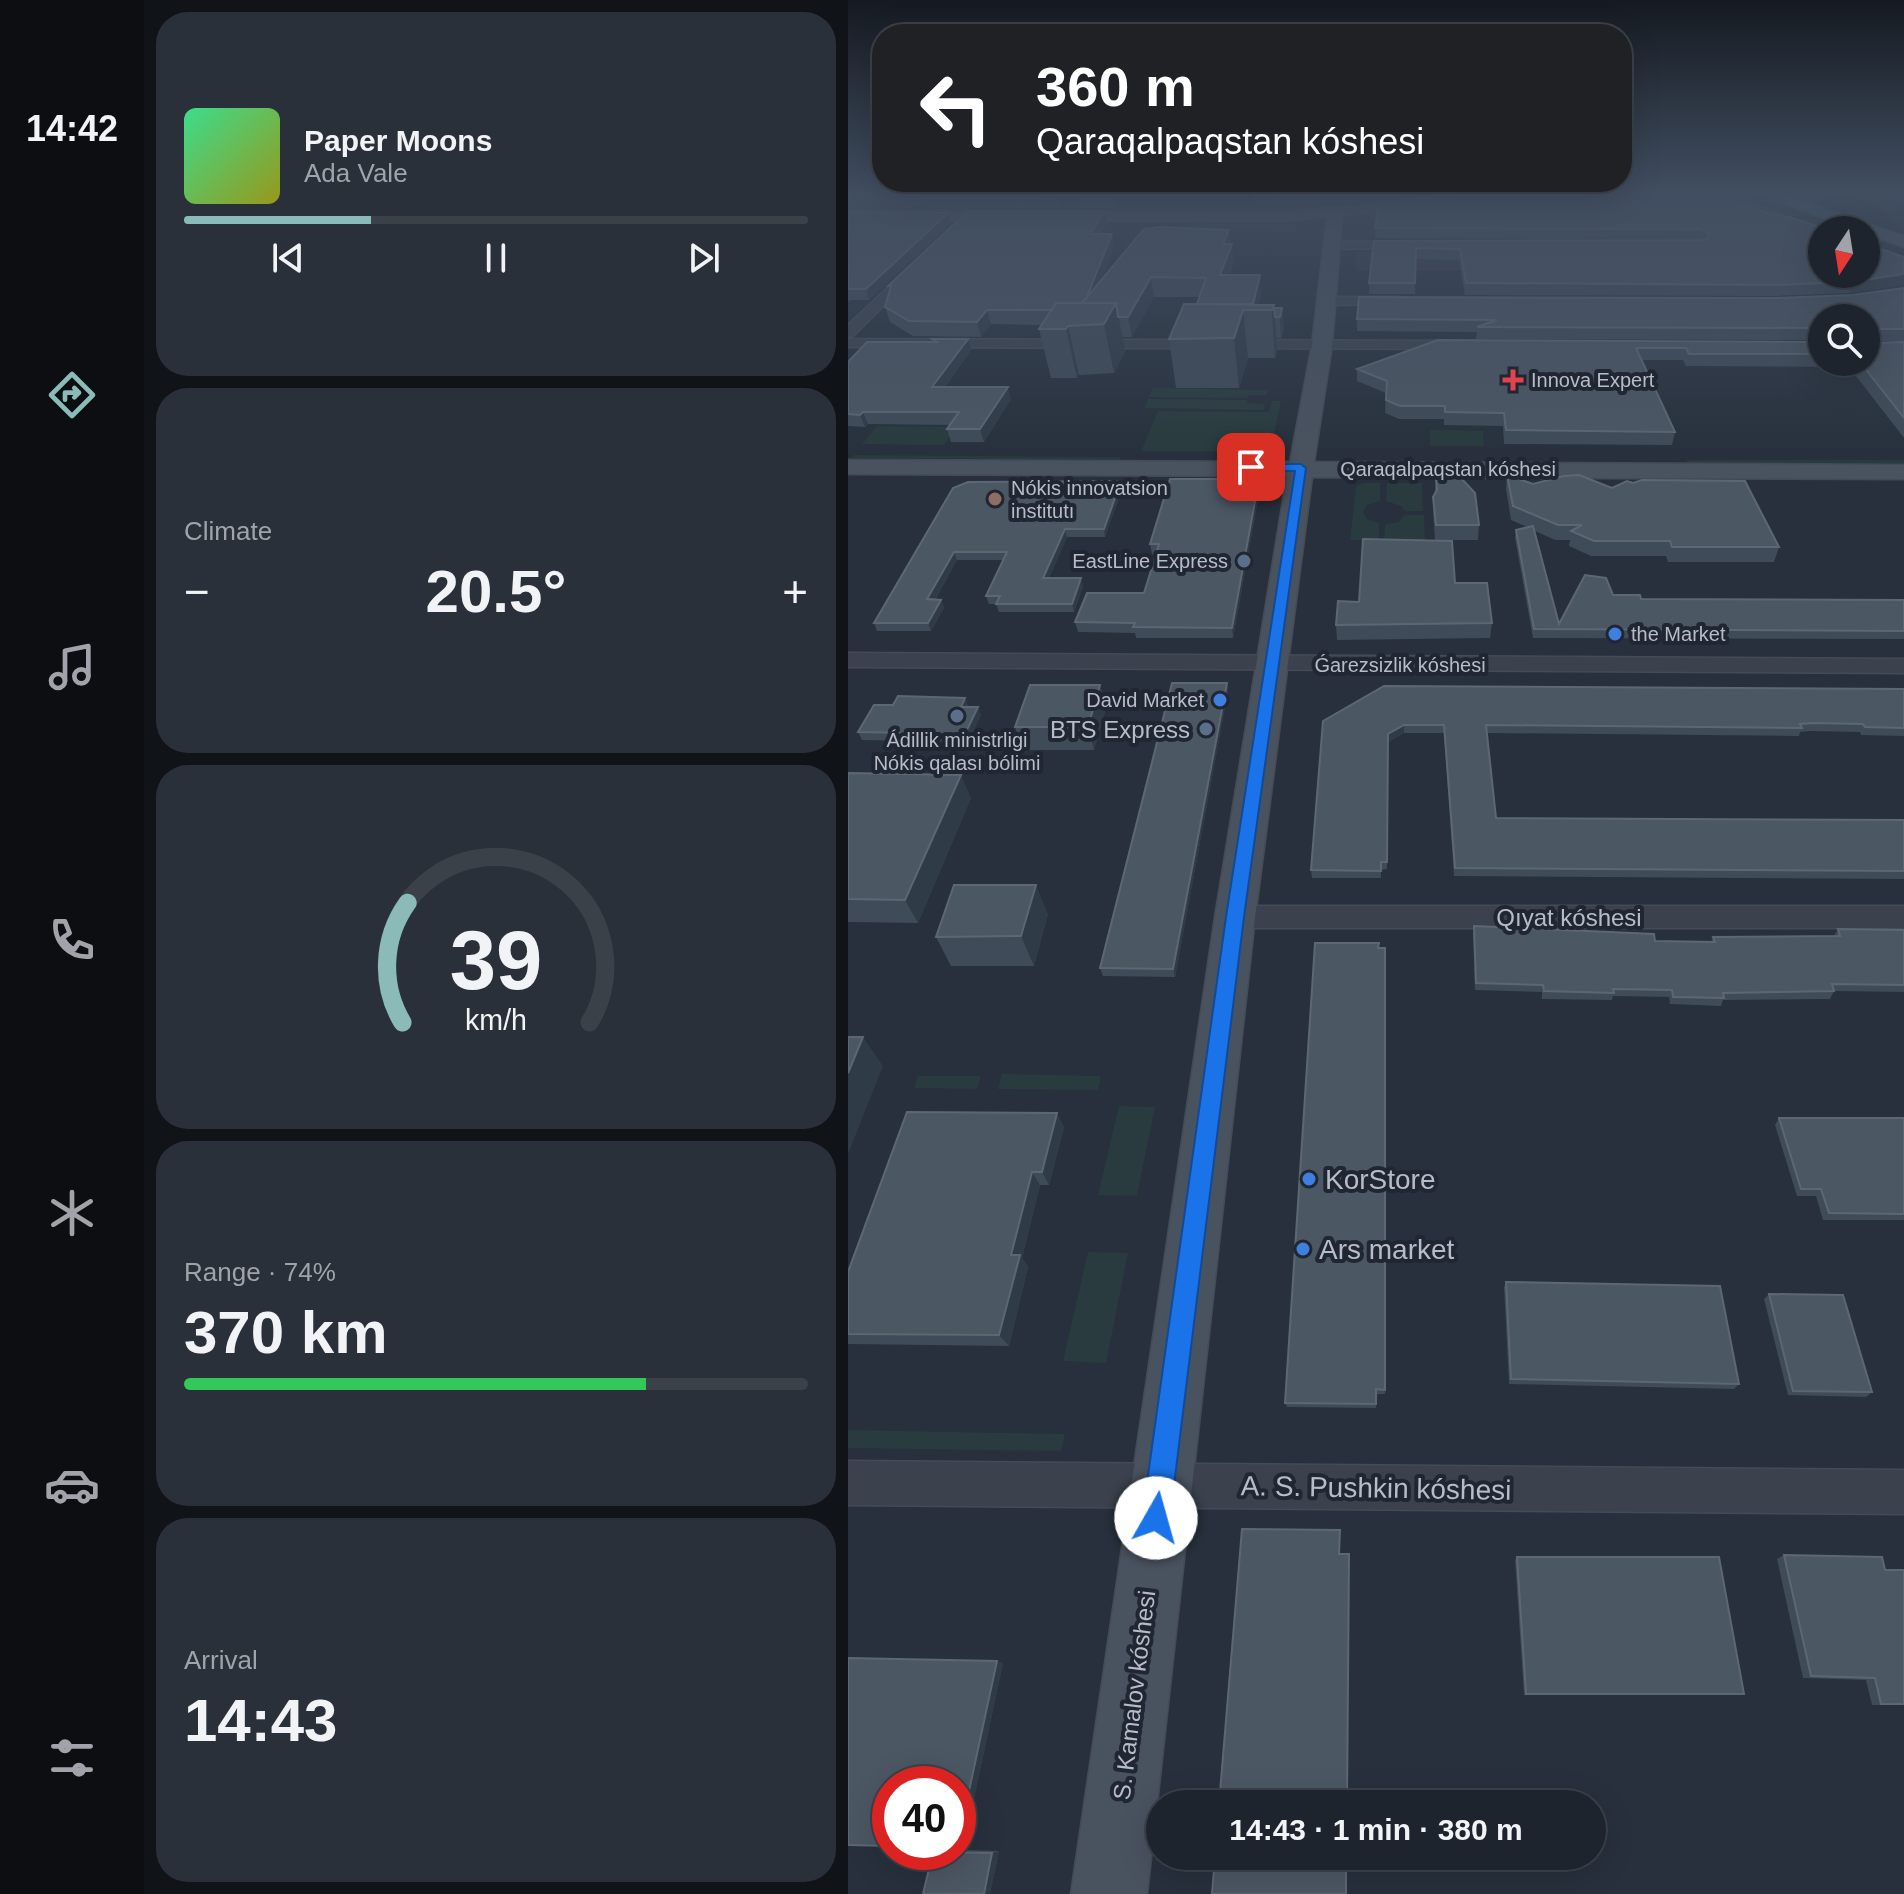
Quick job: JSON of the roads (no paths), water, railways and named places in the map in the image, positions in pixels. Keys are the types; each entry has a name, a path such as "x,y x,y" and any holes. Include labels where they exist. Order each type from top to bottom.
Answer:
{"street":[{"path":"848,333 904,279"},
{"name":"S. Kamalov kóshesi","path":"1109,1894 1235,917 1322,345 1329,279"},
{"path":"1327,301 1415,301"},
{"path":"848,343 1482,346"},
{"name":"Qaraqalpaqstan kóshesi","path":"848,467 1904,472"},
{"name":"Ǵarezsizlik kóshesi","path":"848,660 1272,665 1904,666"},
{"name":"Qıyat kóshesi","path":"1235,917 1904,917"},
{"name":"A. S. Pushkin kóshesi","path":"848,1483 1904,1492"}],"place":[{"name":"Innova Expert","path":"1513,380"},
{"name":"Nókis innovatsion institutı","path":"995,499"},
{"name":"EastLine Express","path":"1244,561"},
{"name":"the Market","path":"1615,634"},
{"name":"David Market","path":"1220,700"},
{"name":"Ádillik ministrligi Nókis qalası bólimi","path":"957,716"},
{"name":"BTS Express","path":"1206,729"},
{"name":"KorStore","path":"1309,1179"},
{"name":"Ars market","path":"1303,1249"}]}
